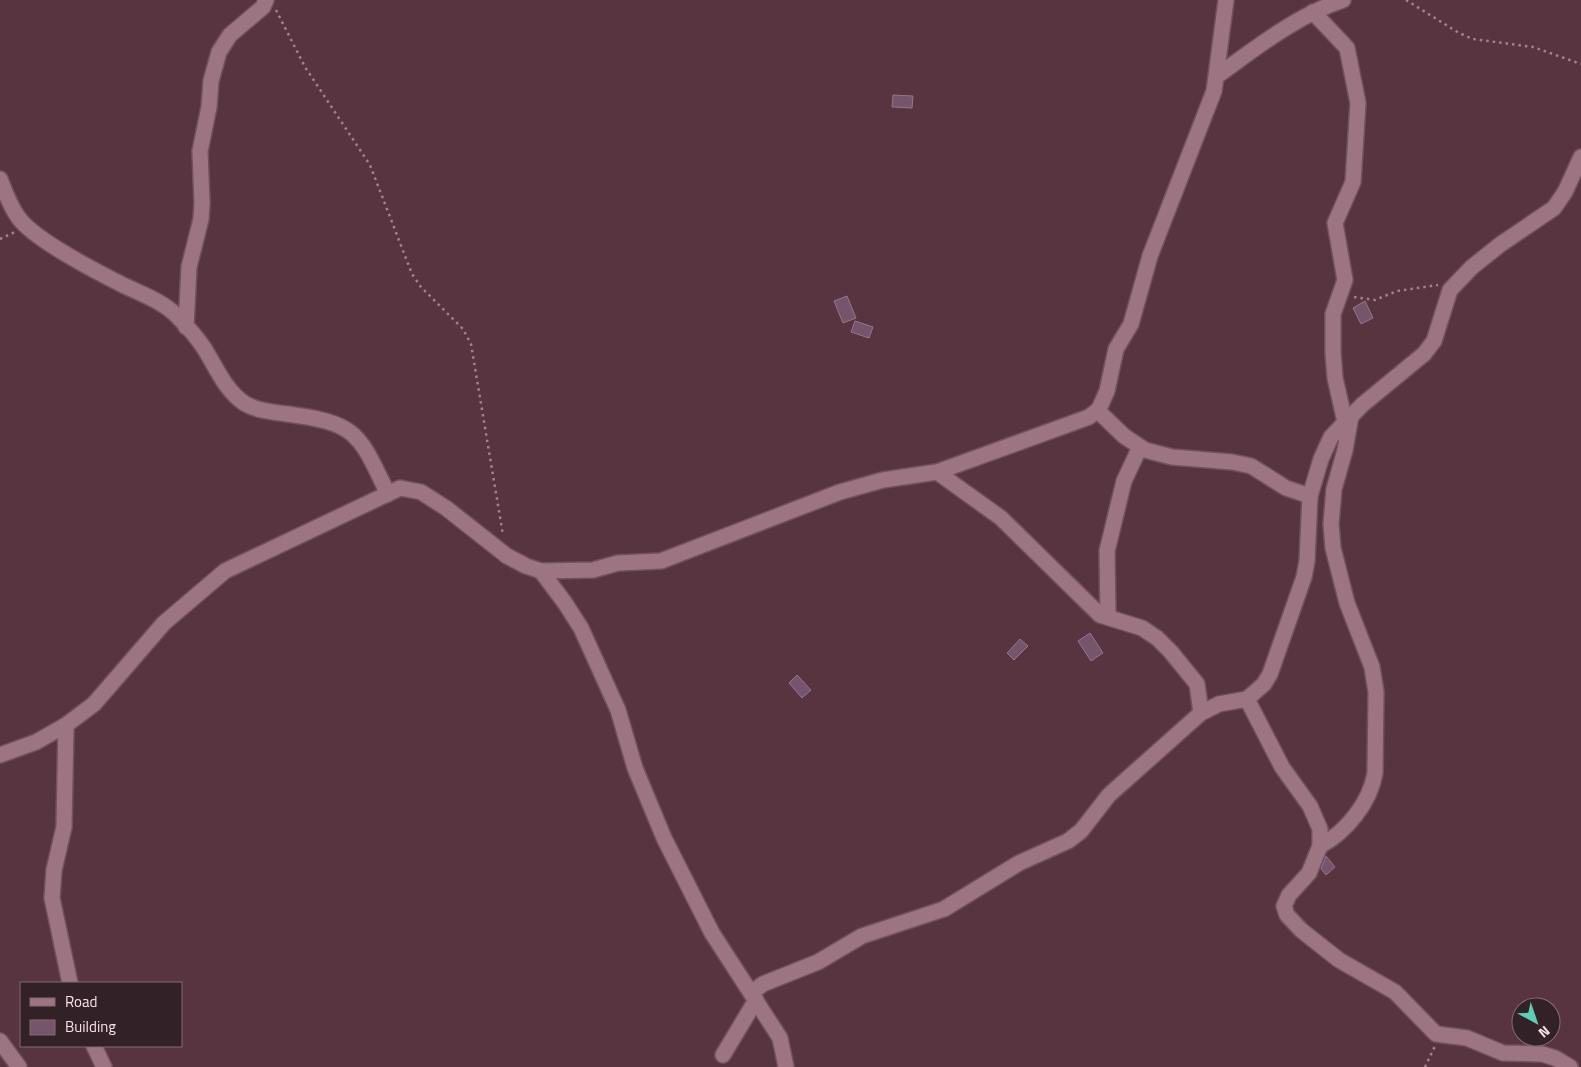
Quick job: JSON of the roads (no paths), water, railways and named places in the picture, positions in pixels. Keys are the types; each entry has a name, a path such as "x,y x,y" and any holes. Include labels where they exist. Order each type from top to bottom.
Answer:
{"street":[{"path":"541,572 593,570 618,564 661,561 840,492 884,480 937,472 1089,417 1098,411 1111,378 1116,349 1132,324 1150,256 1202,122 1217,76 1226,0"},
{"path":"1217,76 1285,27 1313,12 1343,0"},
{"path":"186,327 188,267 201,219 200,151 209,107 211,81 219,52 230,35 263,7 271,4"},
{"path":"1313,12 1347,48 1358,103 1353,182 1335,223 1345,280 1332,314 1335,378 1348,419 1345,450 1334,489 1331,524 1333,548 1346,603 1372,667 1376,692 1375,773 1373,786 1361,807 1334,838 1320,846"},
{"path":"723,1054 753,996 772,980 818,962 862,936 944,909 1019,863 1068,841 1081,831 1098,807 1126,779 1201,713 1219,704 1247,699 1258,691 1270,674 1299,593 1307,562 1310,496 1321,459 1332,437 1348,419 1385,385 1424,354 1434,341 1450,290 1472,267 1501,244 1554,208 1565,192 1581,157"},
{"path":"0,180 19,218 34,233 98,272 162,304 203,346 228,387 247,404 269,412 331,422 352,433 364,445 388,494"},
{"path":"1098,411 1124,436 1140,447 1172,458 1232,462 1251,466 1286,488 1310,496"},
{"path":"1108,618 1106,551 1124,481 1140,447"},
{"path":"937,472 1001,518 1100,615 1142,628 1171,652 1197,684 1201,713"},
{"path":"0,755 36,742 66,725 94,704 164,622 225,571 400,488 421,492 446,508 507,556 541,572 565,602 580,628 618,710 635,768 664,838 712,933 780,1038 786,1067"},
{"path":"1247,699 1282,767 1317,818 1320,829 1320,846 1309,873 1289,895 1284,906 1287,915 1301,930 1339,960 1394,992 1437,1035 1467,1038 1503,1053 1542,1054 1555,1058 1570,1067"},
{"path":"66,725 64,827 54,870 52,898 70,982"},
{"path":"0,1041 19,1067"},
{"path":"94,1047 104,1067"}]}
